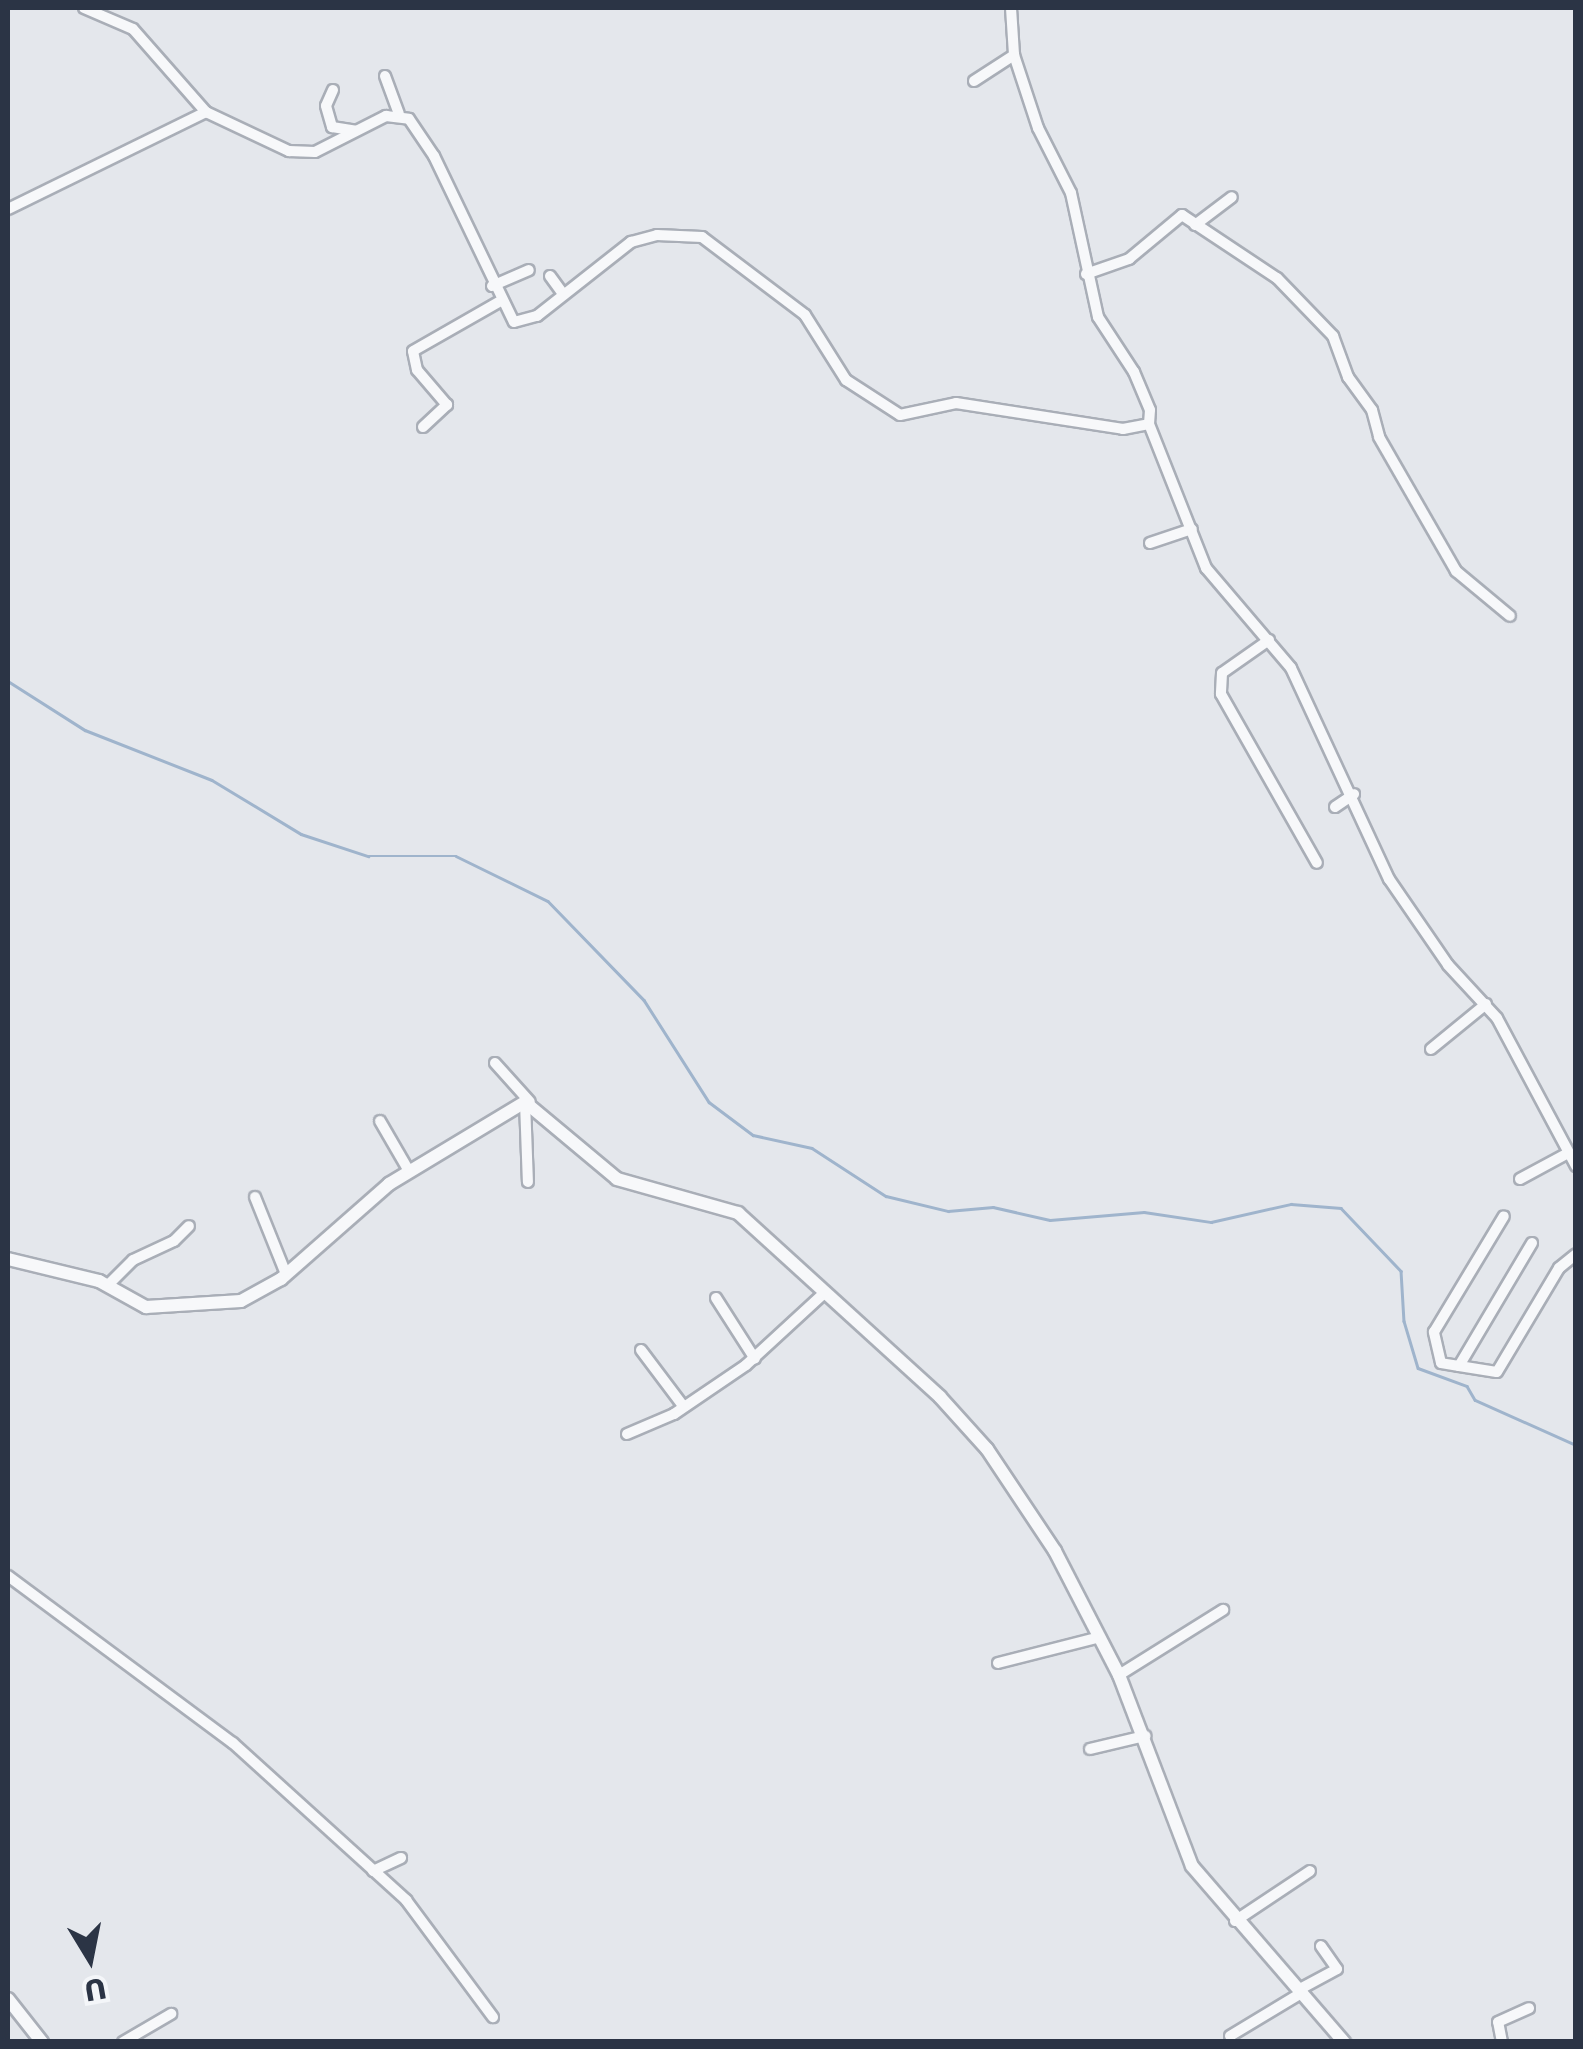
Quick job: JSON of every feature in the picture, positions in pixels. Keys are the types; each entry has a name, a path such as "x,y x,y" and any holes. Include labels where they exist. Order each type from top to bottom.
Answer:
{"street":[{"path":"84,8 133,29 206,112 302,155 399,114"},
{"path":"1011,8 1014,55 1038,128 1072,193 1086,274 1102,327 1148,401 1149,424 1211,576 1269,640 1298,682 1354,794 1396,891 1448,965 1486,1004 1576,1166"},
{"path":"974,81 1014,55"},
{"path":"385,76 399,114 428,144 510,319 523,323 639,239 702,237 805,315 846,380 900,415 963,404 1123,429 1149,424"},
{"path":"333,90 326,106 332,127 358,131"},
{"path":"8,209 206,112"},
{"path":"1195,225 1232,197"},
{"path":"1086,274 1136,255 1176,216 1278,278 1332,334 1340,362 1372,410 1379,438 1440,546 1474,592 1510,616"},
{"path":"492,286 529,270"},
{"path":"550,276 563,294"},
{"path":"422,427 447,405 412,363 414,351 499,302"},
{"path":"1150,542 1192,529"},
{"path":"1269,640 1222,673 1221,694 1317,863"},
{"path":"1335,807 1354,794"},
{"path":"1431,1048 1486,1004"},
{"path":"495,1063 528,1102 617,1179 738,1213 822,1295 968,1424 1048,1539 1100,1637 1146,1736 1184,1851 1234,1921 1302,1990 1344,2042"},
{"path":"8,1259 108,1286 146,1308 226,1304 250,1298 286,1274 409,1171 528,1102"},
{"path":"528,1102 528,1182"},
{"path":"380,1121 409,1171"},
{"path":"1520,1179 1568,1153"},
{"path":"254,1197 286,1274"},
{"path":"1504,1216 1434,1332 1441,1363 1497,1372 1560,1268 1576,1254"},
{"path":"108,1286 133,1260 174,1241 189,1226"},
{"path":"1459,1366 1532,1243"},
{"path":"628,1434 684,1408 755,1358 822,1295"},
{"path":"716,1298 755,1358"},
{"path":"641,1350 684,1408"},
{"path":"8,1576 232,1743 417,1911 494,2016"},
{"path":"1119,1676 1223,1610"},
{"path":"998,1663 1100,1637"},
{"path":"1090,1748 1146,1736"},
{"path":"373,1871 401,1858"},
{"path":"1234,1921 1310,1871"},
{"path":"1230,2036 1337,1968 1321,1946"},
{"path":"8,2000 42,2042"},
{"path":"1502,2042 1498,2022 1529,2008"},
{"path":"123,2042 171,2014"},
{"path":"1322,2042 1334,2029"}],"waterway":[{"path":"8,681 85,730 212,780 301,834 368,856 456,856 548,901 644,1000 709,1102 753,1135 812,1148 886,1196 948,1211 993,1207 1050,1220 1144,1212 1211,1222 1291,1204 1341,1208 1401,1271 1404,1321 1418,1368 1467,1386 1475,1400 1576,1445"}]}
